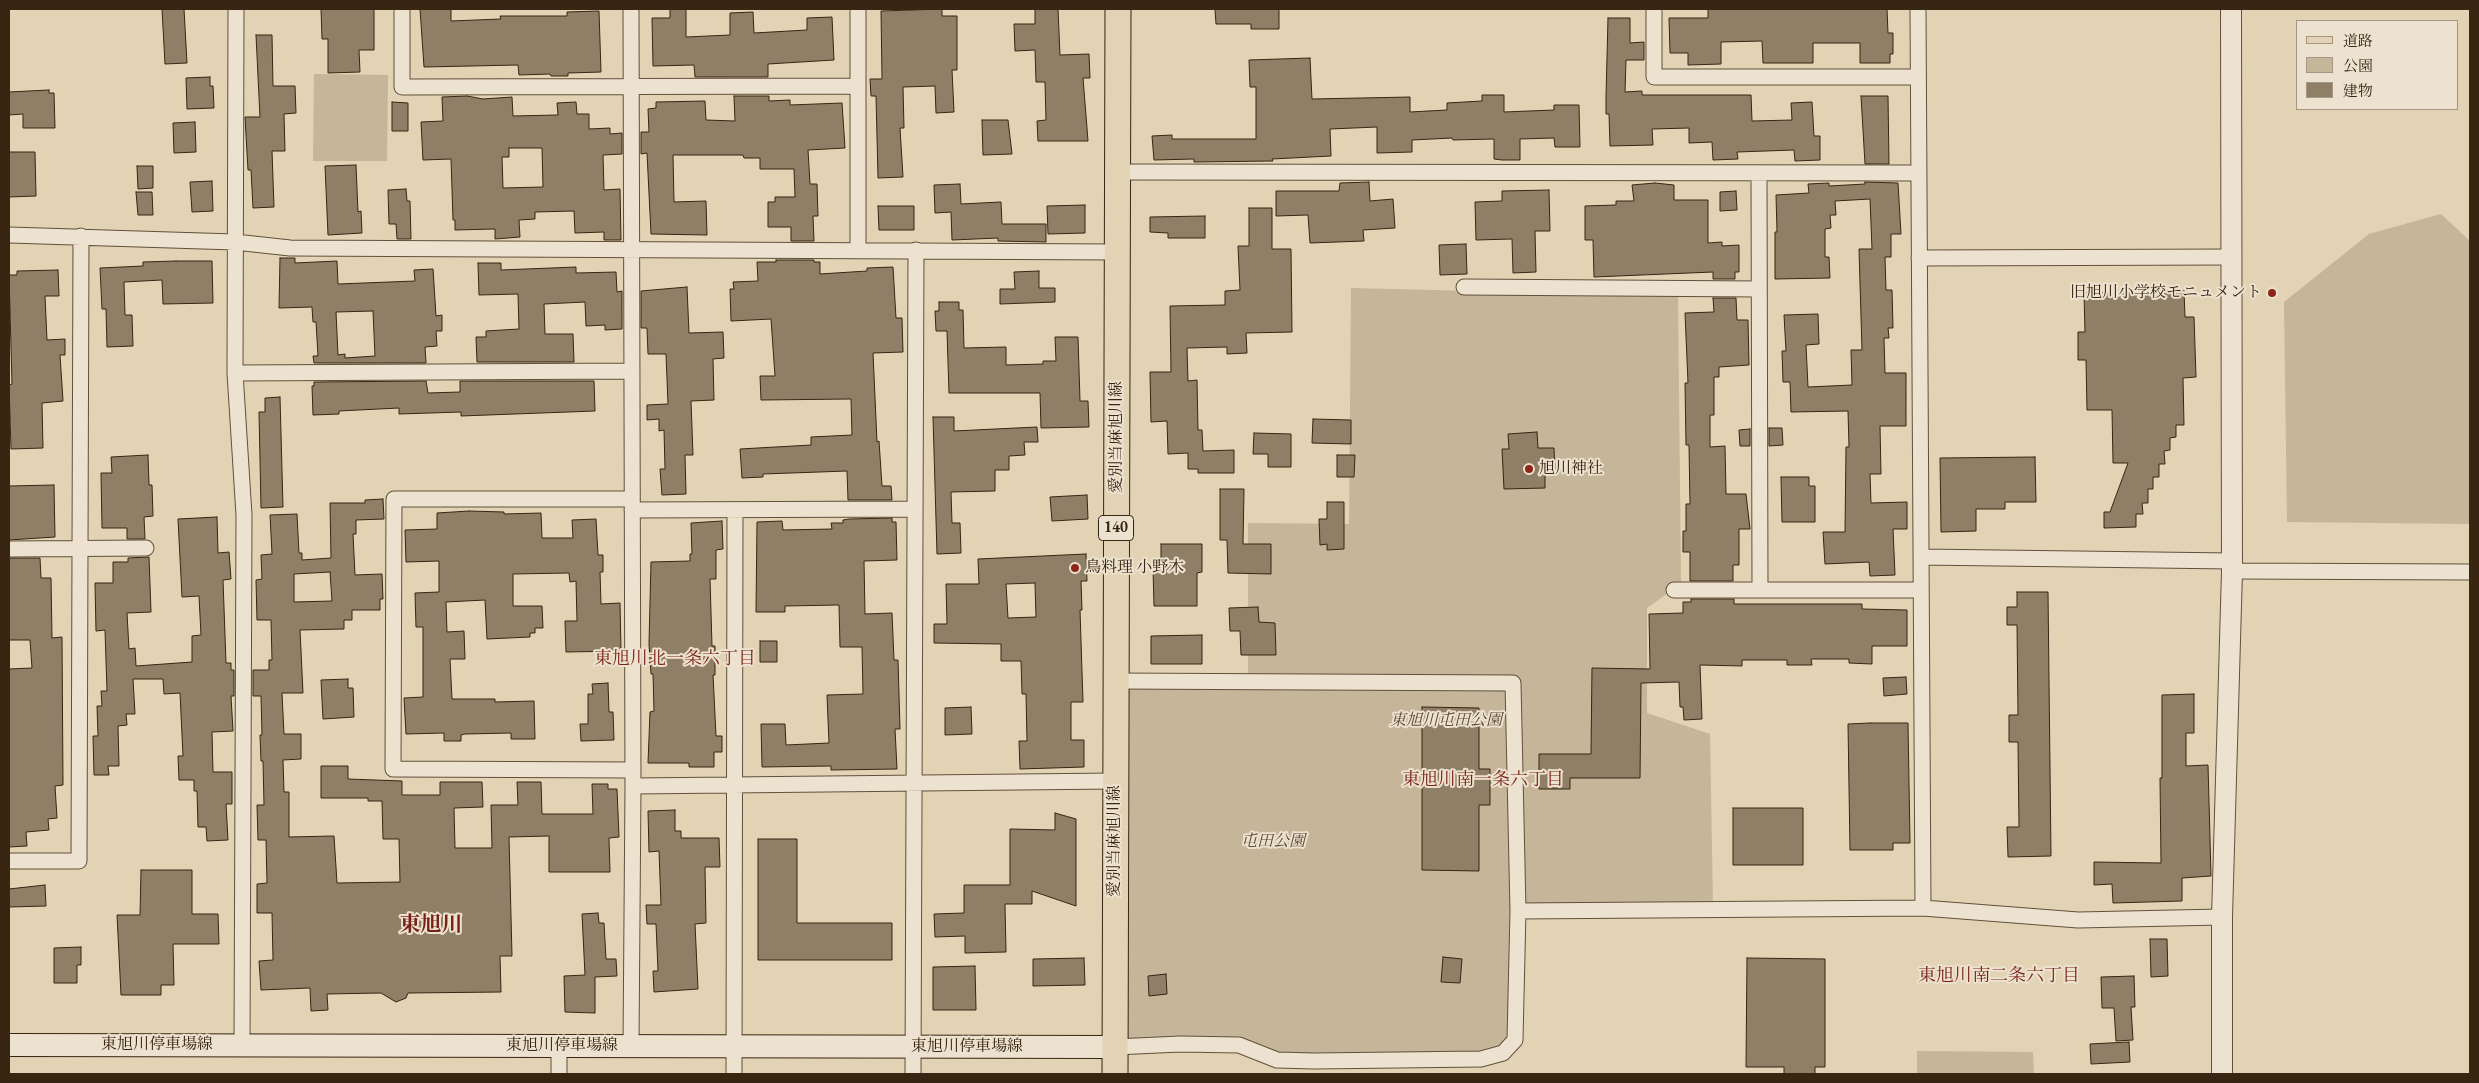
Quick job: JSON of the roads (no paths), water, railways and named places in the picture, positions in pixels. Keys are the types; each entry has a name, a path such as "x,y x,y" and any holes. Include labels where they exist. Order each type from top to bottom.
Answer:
{"main road":[{"name":"愛別当麻旭川線","path":"1114,1074 1118,9"},
{"name":"東旭川停車場線","path":"9,1045 1115,1047"}],"street":[{"path":"236,9 235,373 244,515 242,1046"},
{"path":"402,9 402,87 858,86"},
{"path":"631,9 633,786 631,1046"},
{"path":"858,9 858,250"},
{"path":"1654,9 1654,77 1918,77"},
{"path":"1918,9 1923,908"},
{"path":"2222,1074 2222,917 2232,566 2231,9"},
{"path":"1117,172 1919,173"},
{"path":"1759,173 1760,590"},
{"path":"9,235 235,242 290,248 1117,252"},
{"path":"9,860 79,861 81,236"},
{"path":"913,1074 916,250"},
{"path":"1919,258 2232,257"},
{"path":"1464,287 1759,289"},
{"path":"235,373 632,372"},
{"path":"632,770 393,769 394,499 632,505 735,510 915,509"},
{"path":"734,1074 735,510"},
{"path":"9,549 146,548"},
{"path":"1921,557 2470,572"},
{"path":"1674,590 1921,590"},
{"path":"1115,1047 1180,1044 1240,1045 1277,1060 1314,1068 1481,1058 1502,1053 1515,1040 1518,911 1513,684 1116,681"},
{"path":"633,786 1115,781"},
{"path":"1518,911 1923,908 2078,920 2222,917"},
{"path":"559,1046 559,1074"}],"place":[{"name":"旧旭川小学校モニュメント","path":"2272,293"},
{"name":"旭川神社","path":"1529,469"},
{"name":"鳥料理 小野木","path":"1075,568"}],"district":[{"name":"東旭川北一条六丁目","path":"675,659"},
{"name":"東旭川南一条六丁目","path":"1483,780"},
{"name":"東旭川","path":"431,925"},
{"name":"東旭川南二条六丁目","path":"1999,976"}],"park label":[{"name":"東旭川屯田公園","path":"1446,721"},
{"name":"屯田公園","path":"1273,842"}]}
